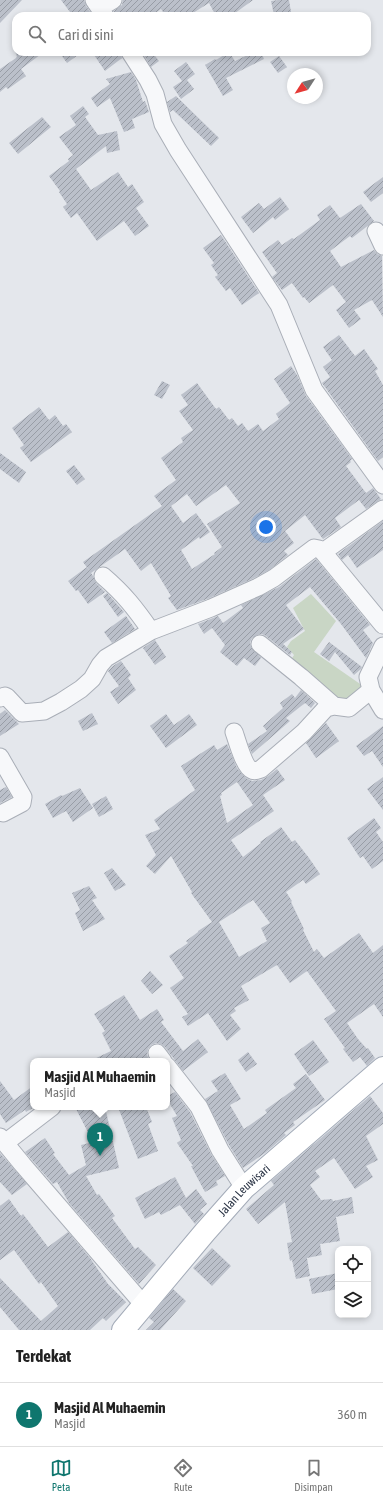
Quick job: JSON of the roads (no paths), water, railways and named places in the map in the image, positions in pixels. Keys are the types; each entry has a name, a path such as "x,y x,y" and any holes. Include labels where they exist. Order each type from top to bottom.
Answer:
{"main road":[{"name":"Jalan Leuwisari","path":"122,1330 204,1232 244,1188 383,1068"}],"street":[{"path":"133,56 155,94 163,124 178,150 279,305 314,390 383,485"},
{"path":"323,552 383,509"},
{"path":"0,698 5,696 7,697 22,713 44,711 81,689 92,679 106,658 151,631 211,608 258,587 274,578 314,548 323,552 383,625"},
{"path":"103,576 134,606 151,631"},
{"path":"260,644 334,706"},
{"path":"383,646 368,677 371,690 383,710"},
{"path":"234,732 247,766 256,771 261,769 304,732 322,710 330,706 349,708 371,690"},
{"path":"0,757 23,797 22,803 3,813"},
{"path":"170,1069 199,1107 220,1150 244,1188"},
{"path":"47,1110 2,1140 143,1304"}],"place":[{"name":"Masjid Al Muhaemin","path":"100,1156"}]}
